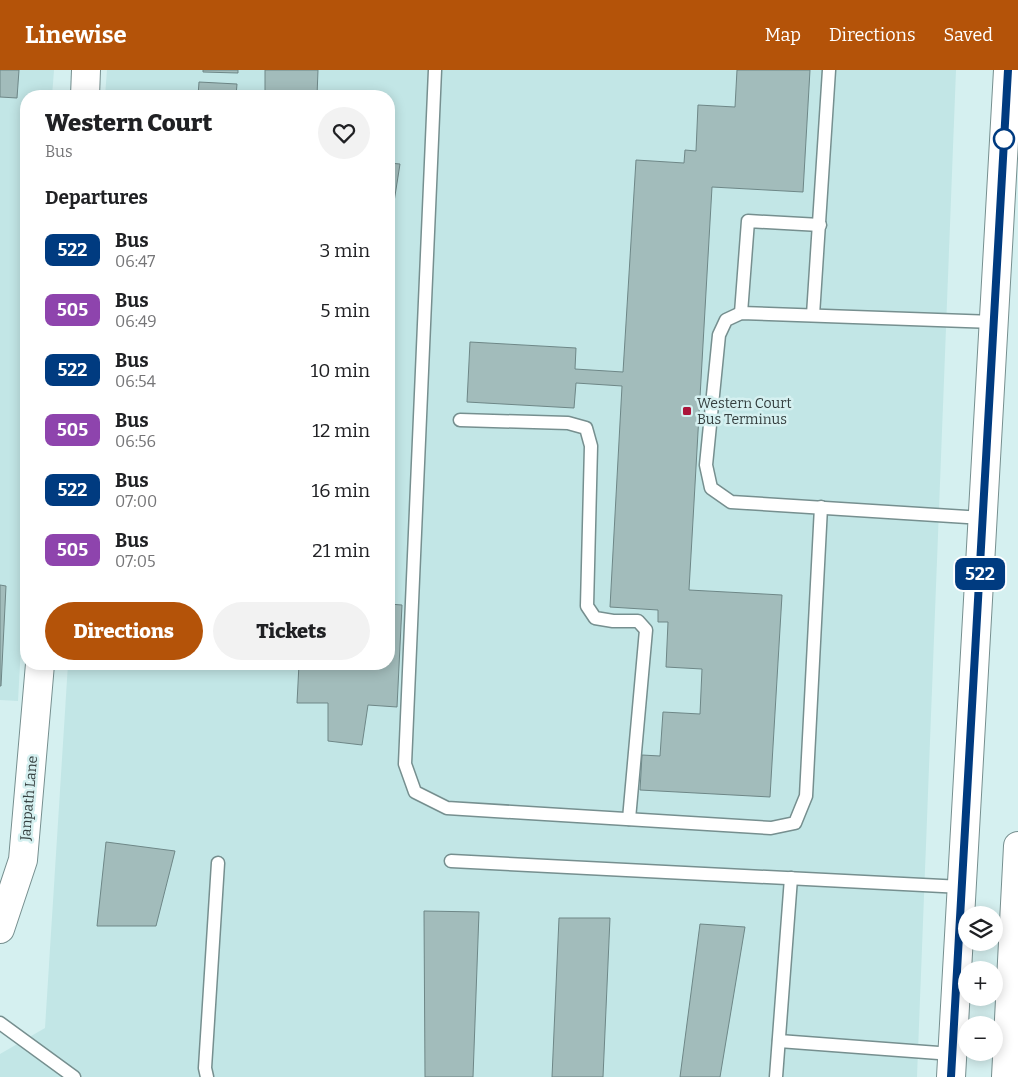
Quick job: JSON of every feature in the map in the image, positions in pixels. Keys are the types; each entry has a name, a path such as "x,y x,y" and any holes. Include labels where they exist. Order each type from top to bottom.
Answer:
{"main road":[{"path":"85,90 86,70"},
{"path":"951,1066 1008,70"},
{"name":"Janpath Lane","path":"0,929 23,860 39,670"},
{"path":"1006,1077 1018,846"}],"lane":[{"path":"435,70 405,764 415,792 447,808 770,828 795,823 806,796 822,508"},
{"path":"813,315 829,70"},
{"path":"742,313 748,221 820,225"},
{"path":"983,518 731,502 711,488 706,465 719,335 726,320 742,313 994,322"},
{"path":"460,420 568,423 586,428 592,446 587,606 595,618 613,621 638,621 646,630 629,820"},
{"path":"451,860 962,888"},
{"path":"207,1077 205,1068 218,863"},
{"path":"776,1077 791,878"},
{"path":"0,1024 74,1077"},
{"path":"779,1041 951,1066"}],"shaded area":[{"path":"0,70 54,70 52,90 20,90 20,664 18,701 0,700"},
{"path":"107,70 956,70 917,1077 0,1077 0,1054 45,1028 68,670 395,670 395,90 105,90"}],"building":[{"path":"0,70 19,70 17,98 0,97"},
{"path":"203,70 238,70 238,73 203,72"},
{"path":"265,70 318,70 317,90 265,90"},
{"path":"737,70 810,70 803,192 712,187 689,590 782,595 770,797 640,790 642,755 660,756 663,712 700,714 702,669 666,667 668,622 658,622 658,610 610,607 622,386 576,383 574,408 467,402 470,342 576,348 575,369 623,372 636,160 684,163 685,150 696,151 698,105 735,107"},
{"path":"199,82 237,84 236,90 198,90"},
{"path":"395,164 400,164 395,196"},
{"path":"0,585 6,586 1,686 0,686"},
{"path":"395,604 402,605 397,707 368,705 362,745 328,741 328,703 297,703 299,670 395,670"},
{"path":"106,842 175,851 156,926 97,926"},
{"path":"424,911 479,912 473,1077 425,1077"},
{"path":"559,918 610,918 603,1077 552,1077"},
{"path":"700,924 745,927 720,1077 680,1077"}],"bus line":[{"name":"522","path":"951,1077 1008,70"}],"place":[{"name":"Western Court Bus Terminus","path":"687,411"}]}
